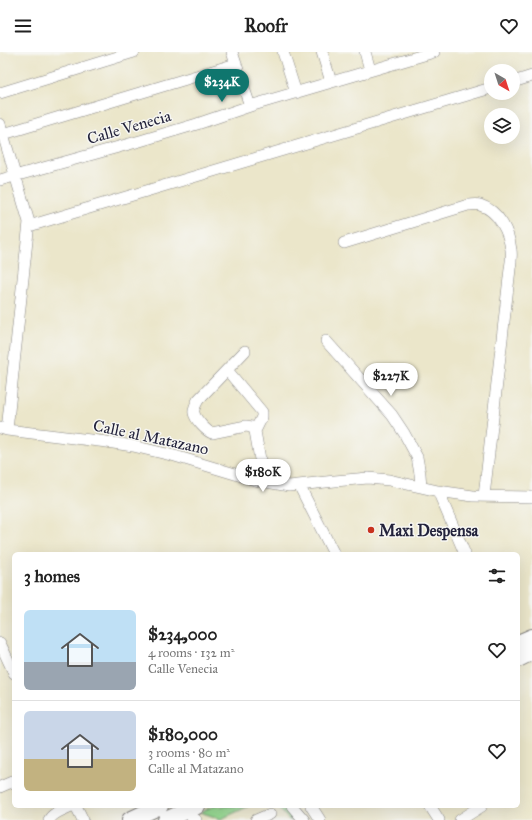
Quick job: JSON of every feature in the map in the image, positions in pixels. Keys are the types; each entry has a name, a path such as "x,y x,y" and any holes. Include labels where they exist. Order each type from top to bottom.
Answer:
{"highway":[{"path":"520,656 529,641"},
{"path":"130,820 152,808"},
{"path":"166,820 194,812"}],"street":[{"path":"0,93 134,52"},
{"path":"232,52 250,106"},
{"path":"283,52 296,93"},
{"path":"322,52 331,82"},
{"path":"365,52 370,70"},
{"name":"Calle Venecia","path":"0,180 197,124 250,106 370,70 408,56 434,52"},
{"path":"3,429 29,222 1,131 236,64"},
{"path":"520,80 532,76"},
{"path":"29,226 484,90"},
{"path":"344,243 468,205 479,204 489,209 504,225 509,237 511,251 510,269 484,496"},
{"path":"326,341 392,416 404,433 417,457 421,488"},
{"path":"245,351 198,400 194,408 194,414 205,429 212,433 246,426 252,427 255,431 264,482"},
{"path":"227,370 262,412 262,417 255,431"},
{"name":"Calle al Matazano","path":"3,429 133,446 175,456 264,482 288,486 368,478 389,480 421,488 473,496 532,497"},
{"path":"299,485 333,552"},
{"path":"438,491 464,552"},
{"path":"1,649 12,669"},
{"path":"0,787 12,781"},
{"path":"48,820 53,814 67,808"},
{"path":"77,808 83,820"},
{"path":"294,808 304,820"},
{"path":"314,808 320,820"},
{"path":"431,808 440,820"},
{"path":"460,820 479,808"},
{"path":"256,820 270,814"}],"green space":[{"path":"209,808 245,808 221,819 200,812"},
{"path":"279,808 285,808 295,820 289,820"}],"place":[{"name":"Maxi Despensa","path":"371,530"}]}
